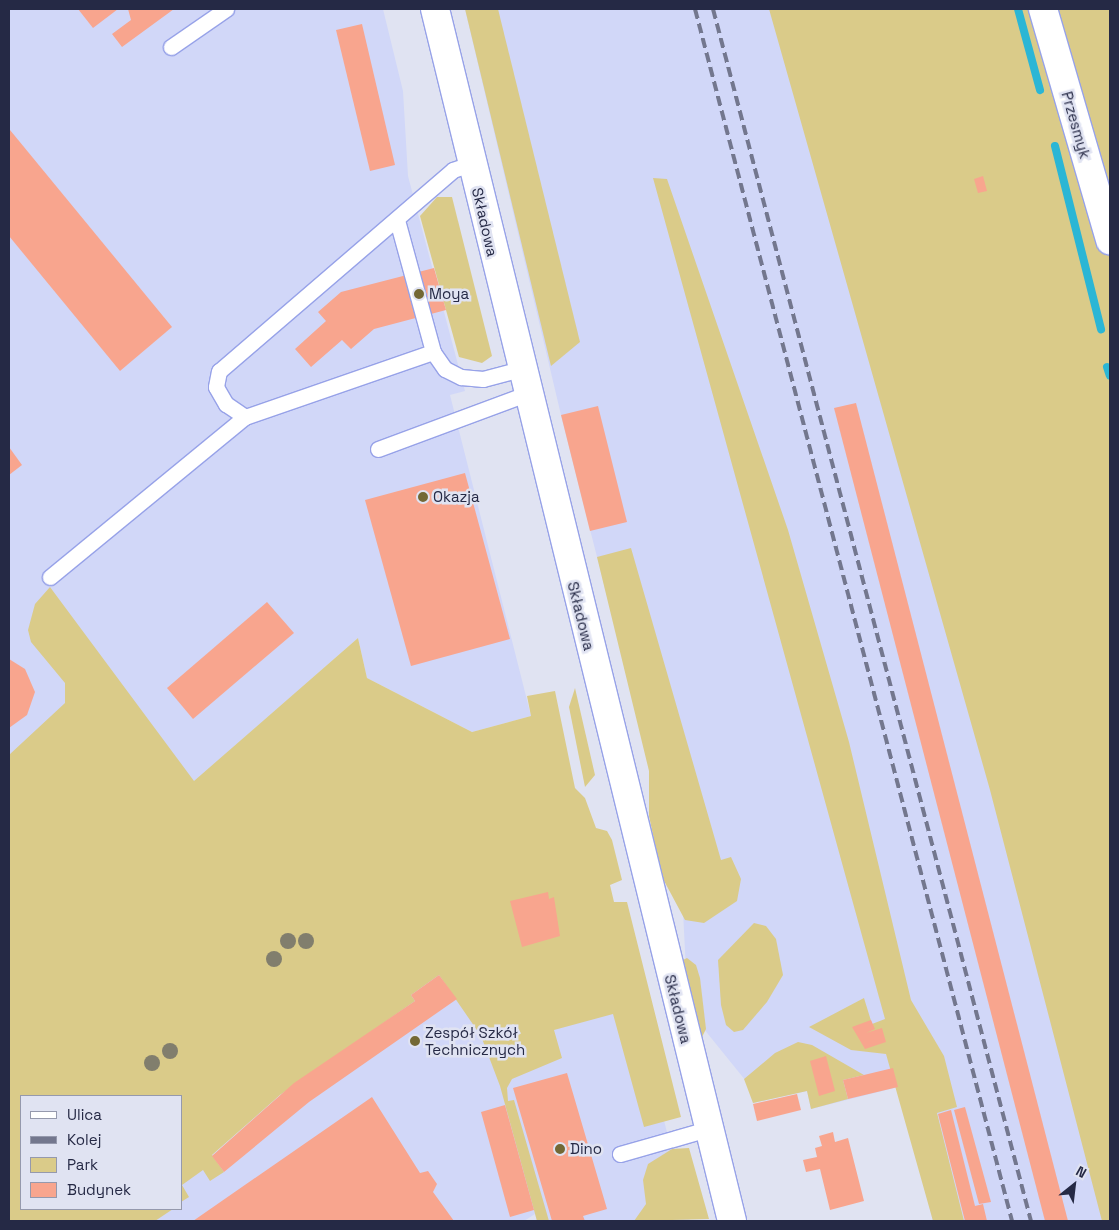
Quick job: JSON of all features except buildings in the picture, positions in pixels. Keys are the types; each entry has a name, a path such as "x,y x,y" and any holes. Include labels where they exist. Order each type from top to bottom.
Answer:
{"street":[{"name":"Składowa","path":"435,9 523,382 732,1221"},
{"name":"Przesmyk","path":"1043,9 1110,240"}],"lane":[{"path":"172,47 226,9"},
{"path":"245,417 221,396 216,387 219,371 453,170 472,164"},
{"path":"397,220 433,352 445,370 461,377 523,382"},
{"path":"50,577 245,417 433,352"},
{"path":"378,449 523,382"},
{"path":"620,1154 708,1129"}],"shaded area":[{"path":"9,9 383,9 403,91 408,176 465,391 450,395 531,716 472,732 367,678 358,638 9,944"},
{"path":"465,9 1051,9 1110,229 1110,1221 933,1221 898,1087 811,1109 807,1091 753,1103 750,1086 695,1018 686,970 682,892 561,415"},
{"path":"460,936 631,993 690,1221 537,1221 535,1214 524,1221 137,1221 150,1210 182,1210 182,1182"}],"green space":[{"path":"465,9 498,9 580,342 551,366"},
{"path":"769,9 1110,9 1110,1221 1102,1221 990,790"},
{"path":"653,178 667,179 788,530 849,742 911,1000 944,1056 957,1107 937,1113 964,1221 933,1221 886,1054 851,1050 809,1027 864,998 872,1024 885,1019"},
{"path":"437,197 452,197 492,356 482,363 459,357 420,216"},
{"path":"631,548 721,860 731,857 741,879 737,901 704,923 685,920 662,877 649,816 649,771 597,557"},
{"path":"50,587 194,781 358,638 367,678 472,732 531,716 527,696 555,691 575,788 585,798 596,828 607,831 612,840 622,880 610,885 614,902 627,902 681,1117 644,1127 613,1014 554,1030 562,1058 512,1079 507,1088 508,1101 514,1100 549,1221 537,1221 500,1086 481,1036 439,975 411,995 415,1001 280,1095 212,1155 224,1172 210,1181 203,1170 182,1185 182,1095 20,1095 20,1210 172,1210 155,1221 9,1221 9,755 65,703 65,683 31,642 28,630 35,604"},
{"path":"575,688 595,775 585,787 569,707"},
{"path":"754,923 766,926 776,939 783,975 767,1002 743,1030 734,1032 726,1025 721,1005 718,960"},
{"path":"687,958 696,965 700,978 706,1029 702,1037 681,961"},
{"path":"798,1042 812,1045 864,1075 843,1080 848,1099 811,1109 807,1091 753,1103 744,1079 775,1053"},
{"path":"689,1148 709,1219 634,1221 646,1204 643,1180 648,1164 672,1149"},
{"path":"182,1185 189,1197 182,1201"}],"waterway":[{"path":"1018,9 1040,90"},
{"path":"1055,146 1101,329"},
{"path":"1107,367 1110,376"}],"railway":[{"path":"695,9 1012,1221"},
{"path":"713,9 1031,1221"}],"place":[{"name":"Moya","path":"419,294"},
{"name":"Okazja","path":"423,497"},
{"name":"Zespół Szkół Technicznych","path":"415,1041"},
{"name":"Dino","path":"560,1149"}]}
